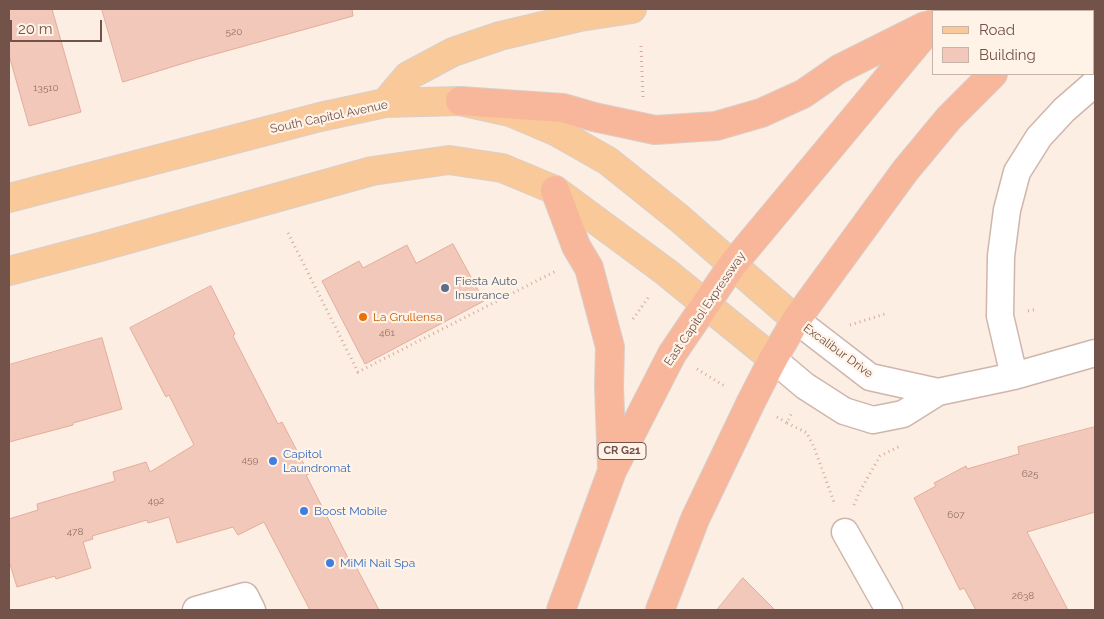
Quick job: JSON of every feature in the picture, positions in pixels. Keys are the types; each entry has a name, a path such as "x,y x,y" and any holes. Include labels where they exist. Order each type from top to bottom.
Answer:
{"highway":[{"path":"460,101 563,108 594,117 655,130 716,126 761,113 804,94 839,69 932,23"},
{"name":"East Capitol Expressway","path":"561,610 612,471 672,354 732,264 932,24"},
{"path":"660,610 695,519 773,359 796,320 905,171 949,118 992,75"},
{"path":"555,190 576,246 589,268 610,347 609,386 612,471"}],"main road":[{"path":"385,103 408,76 453,52 500,36 580,17 632,9"},
{"name":"South Capitol Avenue","path":"9,198 320,117 385,103 460,101 510,112 557,132 608,161 679,218 796,320"},
{"path":"9,271 372,171 448,160 502,168 555,190 666,272 773,359"}],"street":[{"path":"1014,376 1000,316 1001,256 1006,210 1017,172 1039,136 1064,110 1095,83"},
{"name":"Excalibur Drive","path":"796,320 870,377 938,392"},
{"name":"Excalibur Drive","path":"773,359 805,386 844,411 873,420 903,414 938,392 1014,376 1095,353"},
{"path":"845,532 889,610"},
{"path":"196,610 248,603"}],"path":[{"path":"641,46 643,106"},
{"path":"288,233 358,372 559,269"},
{"path":"787,422 807,433 814,447 845,532"},
{"path":"845,532 859,493 880,456 904,444"}],"building":[{"path":"9,9 52,9 81,112 29,126 9,55"},
{"path":"102,9 352,9 353,16 194,60 123,82"},
{"path":"453,244 484,301 365,364 322,281 359,261 363,268 407,245 416,263"},
{"path":"211,286 235,334 233,336 278,424 282,422 309,474 306,475 350,562 353,561 379,610 310,610 264,522 238,535 233,527 177,543 169,517 148,523 147,520 92,536 93,539 83,542 91,568 56,579 55,576 17,587 9,561 9,519 38,510 37,504 115,481 113,472 146,462 150,472 194,445 169,395 166,397 130,328"},
{"path":"102,338 122,409 73,423 73,425 9,442 9,365"},
{"path":"1095,427 1095,512 1027,532 1068,610 976,610 964,588 960,590 914,498 936,486 934,483 966,466 967,469 1019,454 1018,447"},
{"path":"743,578 775,610 717,610"}],"place":[{"name":"Fiesta Auto Insurance","path":"445,288"},
{"name":"La Grullensa","path":"363,317"},
{"name":"Capitol Laundromat","path":"273,461"},
{"name":"Boost Mobile","path":"304,511"},
{"name":"MiMi Nail Spa","path":"330,563"}]}
